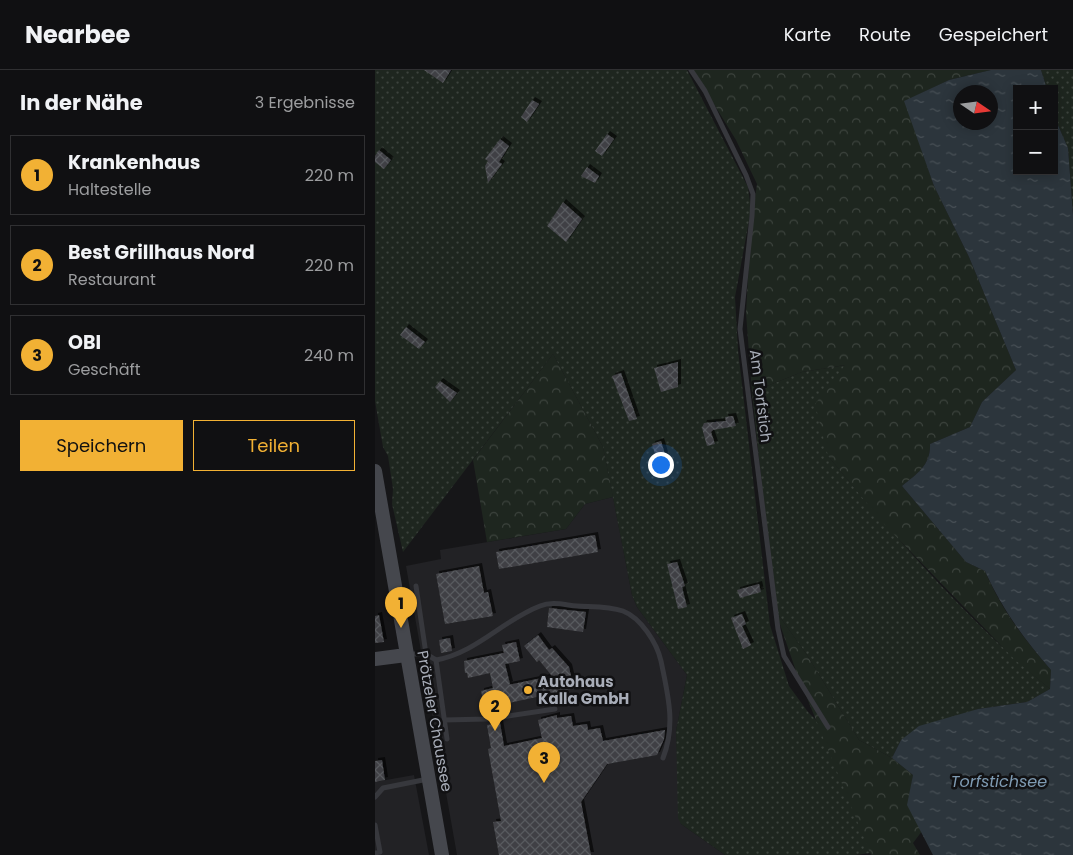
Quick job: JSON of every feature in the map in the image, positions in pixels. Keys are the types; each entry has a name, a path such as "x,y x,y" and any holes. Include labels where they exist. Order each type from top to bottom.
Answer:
{"main road":[{"name":"Prötzeler Chaussee","path":"375,474 378,501 442,855"},
{"path":"375,659 406,654"}],"lane":[{"name":"Am Torfstich","path":"691,70 713,107 746,175 753,194 740,329 778,629 784,656 828,727"},
{"path":"416,586 426,654"},
{"path":"406,654 426,654 436,660 449,658 470,649 495,631 545,604 597,607 624,612 650,637 659,654 672,716 667,747 663,758"},
{"path":"436,660 447,739"},
{"path":"444,720 487,719 555,709"},
{"path":"375,797 383,788 429,779"},
{"path":"375,825 380,853"}],"shaded area":[{"path":"613,497 632,595 637,607 687,675 676,731 681,824 725,855 457,855 406,566 441,559 440,550 566,529 585,504"},
{"path":"414,775 429,855 375,855 375,782"}],"green space":[{"path":"375,70 687,70 748,187 751,210 735,297 738,350 770,625 789,686 808,712 831,735 872,855 871,853 855,855 725,855 681,824 678,818 676,731 687,675 637,607 632,595 603,447 553,354 403,552 392,504 393,489 388,456 383,447 375,401"},
{"path":"693,70 991,70 949,80 905,101 934,186 969,257 1016,370 982,402 970,427 930,444 926,463 918,473 902,486 966,562 985,571 998,598 1014,623 1051,670 1050,689 1015,660 885,525 828,456 815,404 845,365 802,372 752,392 746,313 751,227 757,184 736,140"},
{"path":"1041,70 1073,70 1073,215 1068,148 1058,125 1058,85 1046,85"},
{"path":"553,354 603,447 613,497 585,504 566,529 487,542 473,460"},
{"path":"846,365 828,456 934,578 991,636 1050,689 1027,702 978,709 901,740 892,758 859,740 807,655 775,610 752,392 802,372"},
{"path":"775,610 807,655 859,740 892,758 913,775 908,805 922,831 913,843 920,855 871,855 796,671"}],"water":[{"name":"Torfstichsee","path":"991,70 1041,70 1046,85 1013,85 1013,175 1058,175 1058,125 1068,148 1073,215 1073,855 933,855 907,805 913,775 892,758 901,740 919,726 978,709 1027,702 1050,689 1051,670 1014,623 985,571 966,562 902,486 918,473 926,463 930,444 970,427 982,402 1016,370 969,257 934,186 904,101 949,80"}],"building":[{"path":"424,70 451,70 443,83"},
{"path":"532,100 539,104 527,122 521,117"},
{"path":"607,134 614,139 602,156 595,151"},
{"path":"500,139 509,146 499,162 502,164 488,183 485,166 488,161 485,159"},
{"path":"379,150 391,160 384,169 375,162 375,156"},
{"path":"587,167 599,176 595,183 581,176"},
{"path":"563,202 582,219 566,242 547,226"},
{"path":"406,327 425,342 419,349 400,335"},
{"path":"678,362 678,387 661,392 654,368"},
{"path":"621,373 637,419 629,421 612,376"},
{"path":"440,381 457,393 450,402 435,387"},
{"path":"733,416 736,426 713,430 711,432 715,444 707,446 702,428 704,423 726,421 725,417"},
{"path":"661,441 668,465 659,468 652,444"},
{"path":"595,535 598,552 499,569 496,552"},
{"path":"677,562 685,586 682,587 687,607 678,609 667,564"},
{"path":"479,566 484,593 488,592 493,616 445,624 436,574"},
{"path":"759,584 761,592 740,598 737,590"},
{"path":"549,608 586,612 583,632 547,627"},
{"path":"742,614 746,624 742,626 751,645 743,649 731,618"},
{"path":"379,615 384,642 375,643 375,616"},
{"path":"538,635 549,650 552,648 569,667 574,689 485,708 481,691 493,688 490,673 468,678 467,673 465,673 464,661 504,653 502,645 516,642 520,661 505,664 510,684 508,685 552,676 524,646"},
{"path":"450,638 452,651 441,653 439,640"},
{"path":"557,715 557,718 571,716 573,726 587,724 588,730 600,728 603,741 665,730 664,739 657,755 607,764 581,802 591,855 499,855 493,822 501,821 488,749 491,748 487,725 500,723 504,746 542,738 538,720"},
{"path":"382,760 385,780 375,782 375,761"}],"place":[{"name":"Krankenhaus","path":"401,628"},
{"name":"Autohaus Kalla GmbH","path":"528,690"},
{"name":"Best Grillhaus Nord","path":"495,731"},
{"name":"OBI","path":"544,783"}]}
